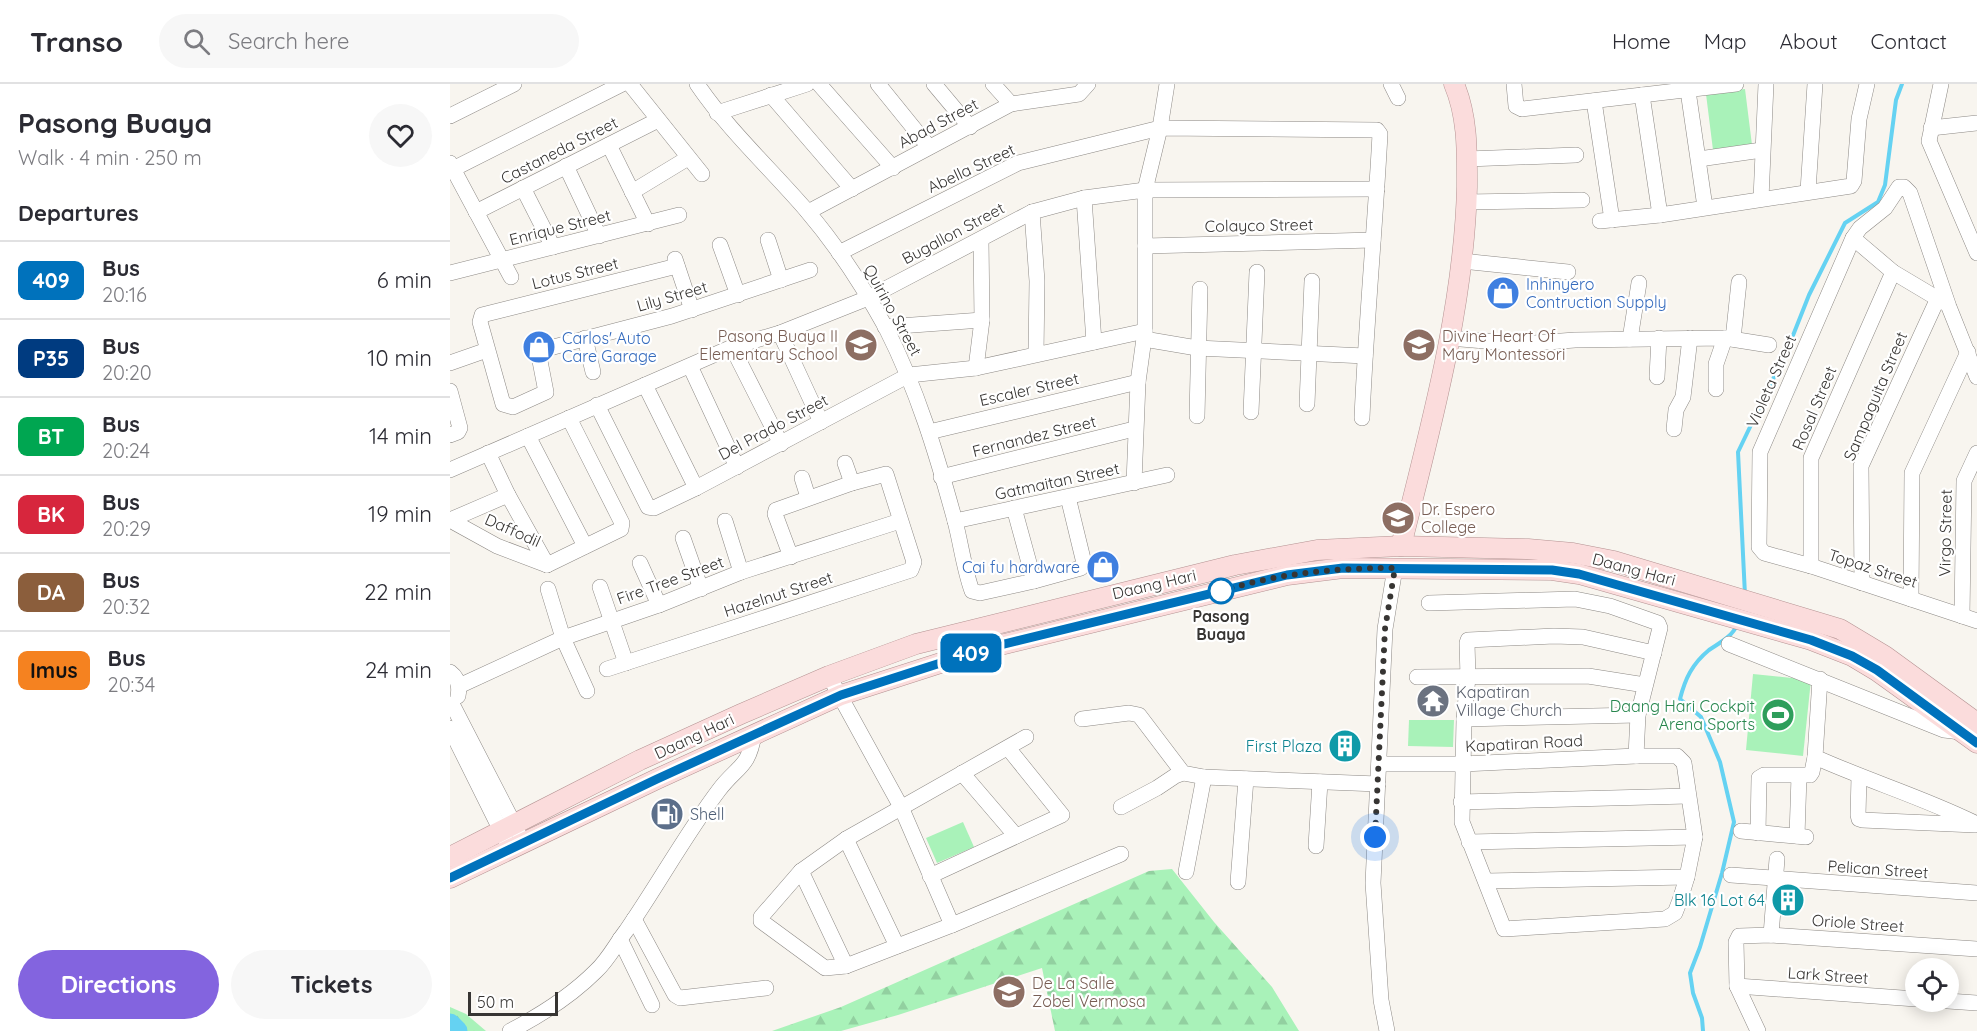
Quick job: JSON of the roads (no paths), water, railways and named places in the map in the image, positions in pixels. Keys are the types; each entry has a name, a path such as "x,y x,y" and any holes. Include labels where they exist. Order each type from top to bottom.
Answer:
{"main road":[{"path":"1401,546 1449,338 1462,261 1466,202 1466,128 1454,84"},
{"name":"Daang Hari","path":"450,857 640,760 829,676 916,644 1235,565 1317,550 1401,546 1528,549 1573,553 1614,561 1840,629 1909,672 1972,733"},
{"name":"Daang Hari","path":"450,878 841,695 984,649 1287,575 1343,568 1552,570 1579,574 1811,640 1852,656 1972,733"}],"street":[{"path":"450,116 513,84"},
{"path":"511,277 452,166 622,84"},
{"path":"630,84 702,174"},
{"name":"Quirino Street","path":"697,84 717,113 808,212 839,253 885,327 909,375 929,432 955,521 972,591 980,593 1034,581"},
{"path":"717,113 807,84"},
{"path":"819,84 893,168"},
{"path":"878,84 930,147"},
{"path":"934,84 970,127"},
{"path":"993,84 1011,104"},
{"path":"1134,483 1134,429 1144,335 1145,190 1160,128 1167,84"},
{"path":"1514,84 1516,106 1522,109 1642,95 1688,87 1736,84"},
{"path":"1761,199 1766,84"},
{"path":"1808,191 1815,84"},
{"path":"1594,101 1606,221 1853,184 1859,119 1867,84"},
{"path":"1941,84 1929,141 1977,253"},
{"name":"Abad Street","path":"808,212 1011,104 1079,87"},
{"path":"1688,87 1705,207"},
{"path":"771,95 852,189"},
{"path":"1642,95 1660,214"},
{"name":"Castaneda Street","path":"476,212 658,120"},
{"path":"1931,128 1977,123"},
{"name":"Abella Street","path":"839,253 1018,163 1160,128 1377,130 1380,134 1377,189"},
{"path":"609,145 648,224"},
{"path":"1699,159 1762,150"},
{"path":"1467,159 1576,155"},
{"path":"632,192 688,158"},
{"path":"566,166 599,236"},
{"path":"1944,302 1893,272 1853,238 1860,228 1885,208 1897,188 1904,187 1910,193 1944,302 1968,352 1977,377"},
{"path":"523,188 553,247"},
{"path":"1362,418 1377,189"},
{"name":"Bugallon Street","path":"450,470 732,347 780,333 868,298 1032,212 1084,198 1145,190 1377,189"},
{"path":"1084,198 1094,342"},
{"path":"1466,202 1582,200"},
{"path":"1032,212 1037,281 1036,354"},
{"name":"Enrique Street","path":"451,271 679,215"},
{"name":"Violeta Street","path":"1759,547 1760,452 1853,238"},
{"path":"768,240 781,280"},
{"path":"976,368 982,320 981,240"},
{"name":"Colayco Street","path":"1145,246 1373,240"},
{"path":"720,245 738,295"},
{"path":"1462,261 1568,272"},
{"name":"Lotus Street","path":"487,350 480,322 482,315 676,263 692,310"},
{"name":"Lily Street","path":"487,350 503,404 509,407 546,393 539,356 542,350 692,310 810,270"},
{"path":"1251,412 1257,272"},
{"name":"Rosal Street","path":"1811,566 1811,458 1893,272"},
{"path":"1307,404 1312,281"},
{"path":"1716,390 1716,364 1729,338 1739,282"},
{"path":"1630,339 1639,284"},
{"path":"1197,416 1200,289"},
{"name":"Sampaguita Street","path":"1862,583 1861,466 1944,302"},
{"path":"885,327 982,320"},
{"path":"780,333 821,422"},
{"path":"909,375 976,368 1094,342 1144,335 1197,348 1365,356"},
{"path":"585,338 593,372"},
{"path":"1449,338 1512,344 1659,338 1729,338 1769,345"},
{"path":"1657,377 1659,338"},
{"path":"1674,429 1676,410 1683,397 1690,338"},
{"path":"732,347 781,444"},
{"path":"450,363 487,350"},
{"path":"1911,599 1912,473 1968,352"},
{"path":"690,366 737,467"},
{"name":"Del Prado Street","path":"597,405 648,507 654,508 737,467 909,375"},
{"name":"Escaler Street","path":"929,432 1138,382"},
{"path":"645,385 696,488"},
{"path":"450,391 455,431"},
{"name":"Daffodil","path":"450,520 497,546 547,565 621,528 622,523 569,418"},
{"name":"Fernandez Street","path":"942,477 1134,429"},
{"path":"528,436 585,546"},
{"path":"488,453 508,495 547,565"},
{"name":"Virgo Street","path":"1962,615 1964,481 1977,453"},
{"path":"845,463 852,483"},
{"path":"791,557 775,512 808,497 884,473 900,521"},
{"name":"Gatmaitan Street","path":"955,521 1167,476"},
{"path":"802,478 808,497"},
{"path":"450,520 508,495"},
{"path":"1014,508 1034,581 1083,566 1068,497"},
{"path":"725,521 741,572"},
{"name":"Fire Tree Street","path":"459,686 563,638 659,605 741,572 900,521"},
{"name":"Hazelnut Street","path":"607,669 911,570 914,562 900,521"},
{"path":"683,538 701,589"},
{"name":"Topaz Street","path":"1759,547 1764,553 1811,566 1977,621"},
{"path":"640,564 659,605"},
{"path":"1387,1031 1381,1000 1373,883 1385,629 1395,568"},
{"path":"600,587 626,663"},
{"path":"548,588 563,638 587,691"},
{"path":"1429,603 1575,599 1595,602 1658,623 1660,628 1638,715 1636,756"},
{"path":"1461,802 1688,796 1695,837 1687,877 1675,913 1665,919 1507,930 1500,925 1486,881 1462,822 1461,802 1464,719 1468,677 1467,643 1470,640 1583,637 1654,653"},
{"path":"1729,644 1944,730 1972,733"},
{"path":"450,672 459,686 457,699 451,705 517,847"},
{"path":"829,676 901,807 952,925"},
{"path":"1417,677 1588,676 1645,685"},
{"path":"1758,833 1759,778 1764,775 1810,775 1815,757 1820,680"},
{"path":"1082,719 1129,713 1139,715 1183,773"},
{"path":"1464,719 1638,715"},
{"path":"450,728 508,828"},
{"path":"510,1031 529,1022 567,997 598,970 709,803 748,759 754,734"},
{"path":"1026,737 846,839 801,871 761,917 761,921 825,968 846,966 952,925 1121,854"},
{"path":"930,876 1062,815 1008,748"},
{"name":"Kapatiran Road","path":"1379,764 1463,764 1672,754 1684,763 1688,796"},
{"path":"1815,757 1859,777 1946,808 1977,824"},
{"path":"962,773 1016,836"},
{"path":"1120,807 1183,773 1204,777 1378,784"},
{"path":"1741,831 1802,836 1799,776"},
{"path":"1186,872 1204,777"},
{"path":"1859,777 1859,819 1939,825 1977,824"},
{"path":"1238,882 1246,779"},
{"path":"1316,846 1320,782"},
{"path":"1939,825 1946,808"},
{"path":"1469,842 1695,837"},
{"path":"846,839 897,946"},
{"path":"1771,935 1777,859"},
{"path":"801,871 846,966"},
{"name":"Pelican Street","path":"1731,875 1977,893"},
{"path":"1486,881 1687,877"},
{"path":"634,919 675,995 680,998 765,988"},
{"name":"Oriole Street","path":"1737,986 1737,937 1771,935 1977,949"},
{"path":"620,939 652,1005"},
{"path":"1737,986 1758,1031"},
{"name":"Lark Street","path":"1737,986 1905,998"},
{"path":"1959,1002 1977,1003"}],"waterway":[{"path":"1745,595 1738,452 1788,348 1809,295 1845,223 1878,202 1885,185 1896,100 1902,84"},
{"path":"1703,1031 1702,1018 1693,993 1690,973 1722,873 1734,822 1720,762 1701,717 1680,699 1694,666 1709,650 1729,636 1737,625"},
{"path":"450,1024 457,1031"}],"place":[{"name":"Inhinyero Contruction Supply","path":"1503,293"},
{"name":"Pasong Buaya II Elementary School","path":"861,345"},
{"name":"Divine Heart Of Mary Montessori","path":"1419,345"},
{"name":"Carlos' Auto Care Garage","path":"539,347"},
{"name":"Dr. Espero College","path":"1398,518"},
{"name":"Cai fu hardware","path":"1103,567"},
{"name":"Pasong Buaya","path":"1221,591"},
{"name":"Kapatiran Village Church","path":"1433,701"},
{"name":"Daang Hari Cockpit Arena Sports","path":"1778,715"},
{"name":"First Plaza","path":"1345,746"},
{"name":"Shell","path":"667,814"},
{"name":"Blk 16 Lot 64","path":"1788,900"},
{"name":"De La Salle Zobel Vermosa","path":"1009,992"}]}
